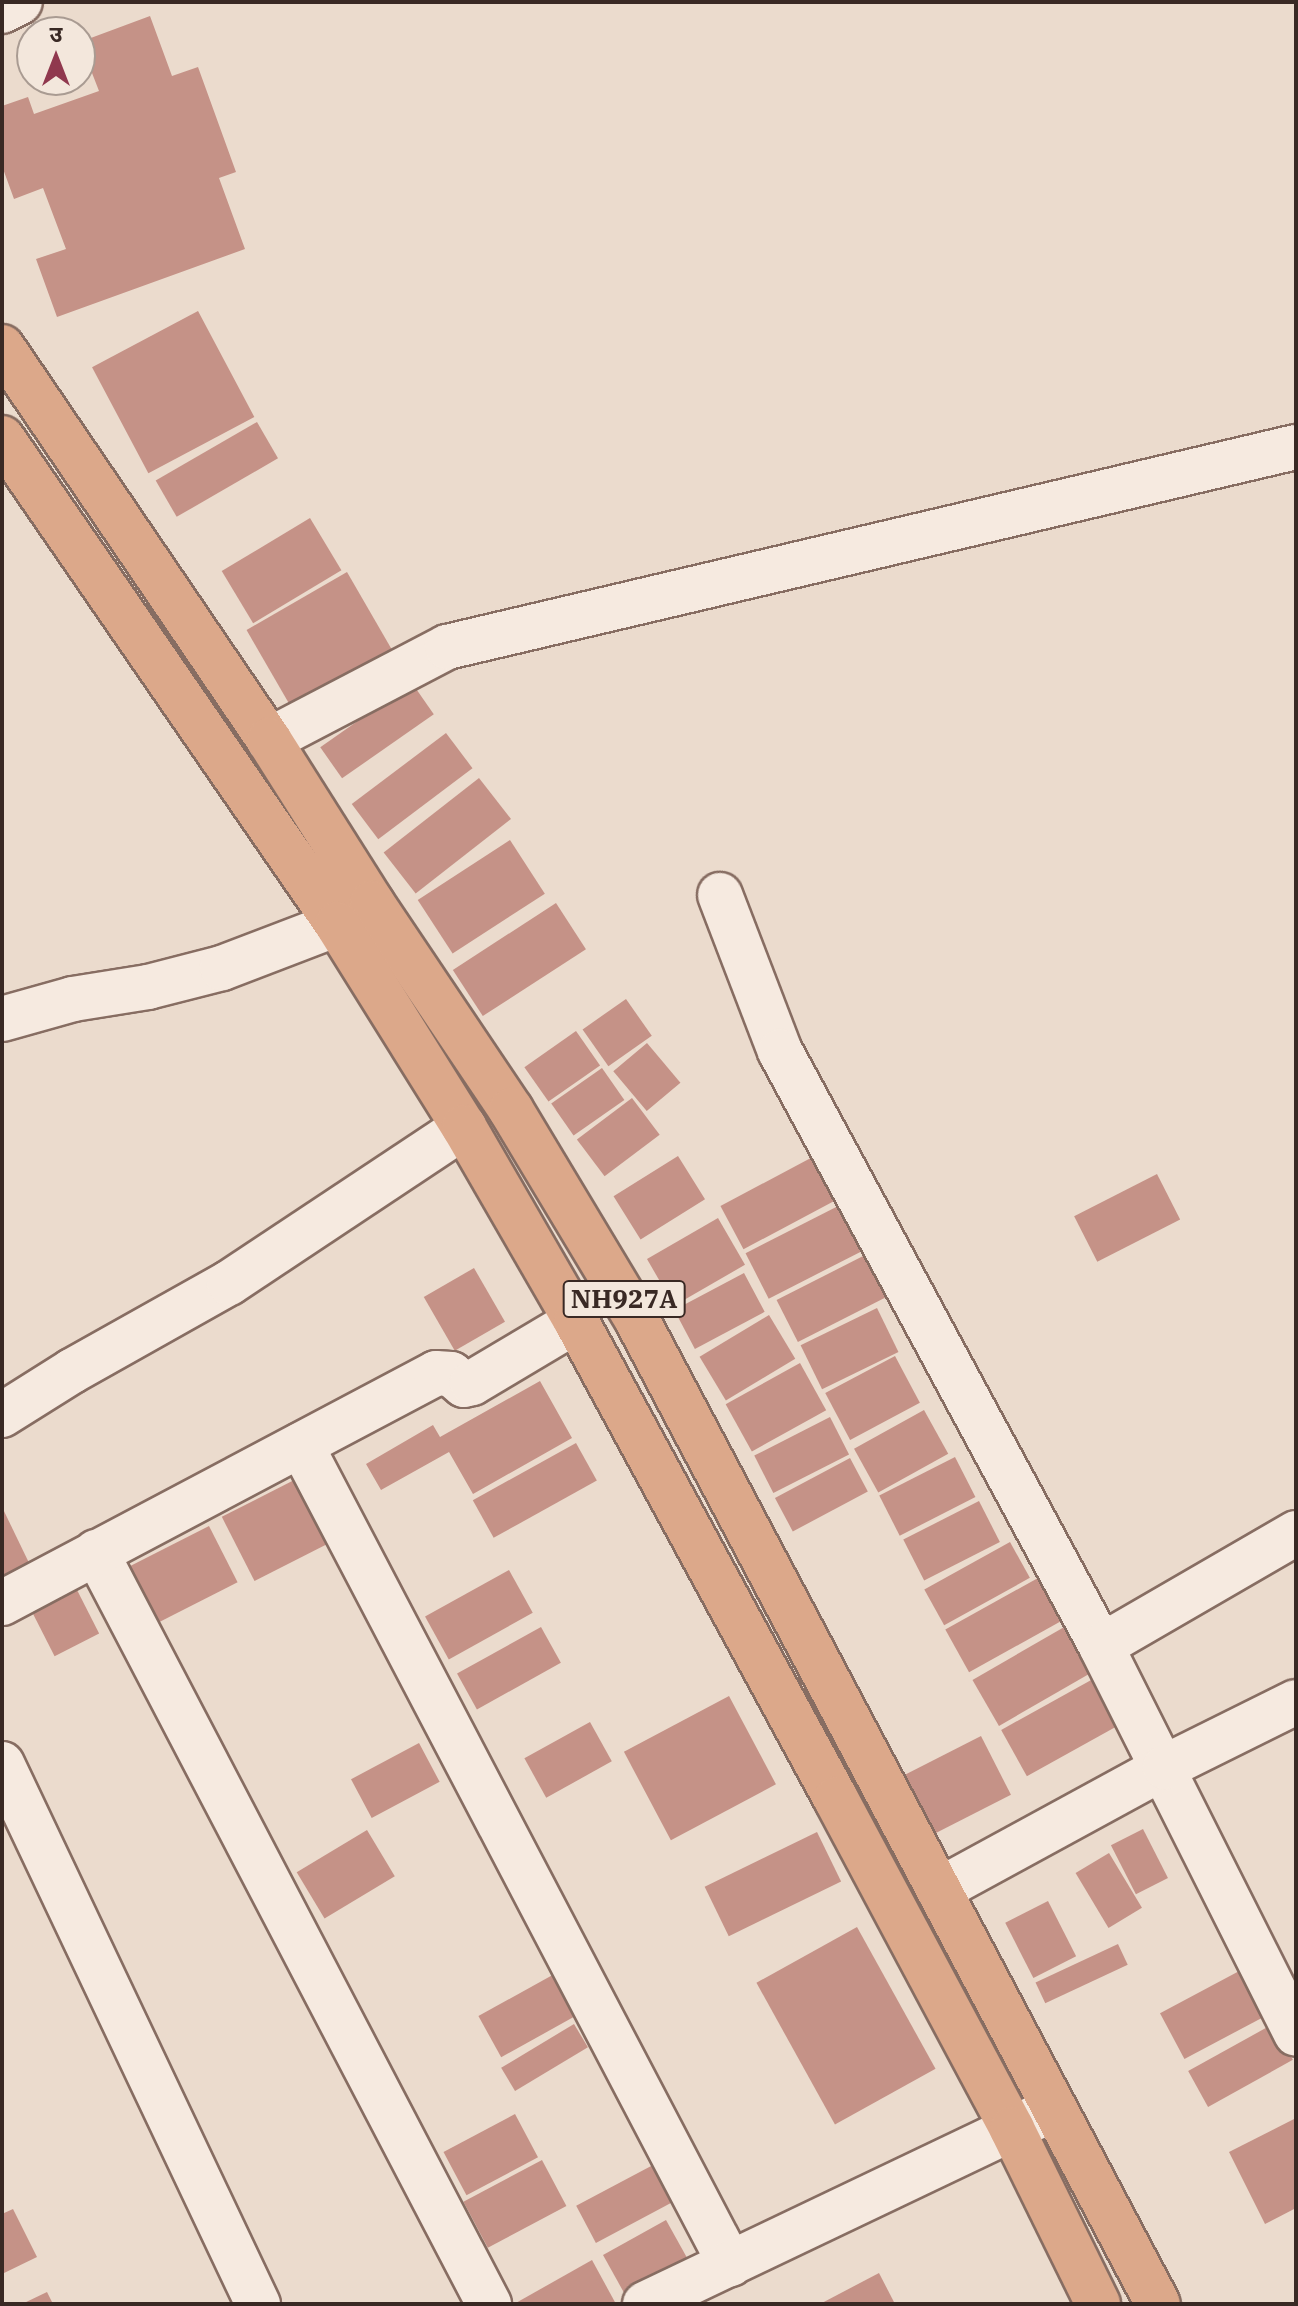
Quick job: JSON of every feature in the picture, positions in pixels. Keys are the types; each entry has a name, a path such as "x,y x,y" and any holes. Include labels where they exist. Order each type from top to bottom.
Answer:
{"highway":[{"name":"NH927A","path":"2,347 269,740 335,844 464,1127 576,1321 1012,2129 1098,2304"},
{"name":"NH927A","path":"2,438 337,924 390,967 511,1110 637,1320 1158,2304"},
{"path":"299,868 335,844"}],"street":[{"path":"2,11 20,2"},
{"path":"269,740 447,647 503,631 1296,447"},
{"path":"720,895 780,1051 1101,1646 1292,2015"},
{"path":"2,1019 73,999 148,987 222,968 337,924"},
{"path":"2,1415 72,1371 229,1283 464,1127"},
{"path":"2,1603 436,1373 451,1374 464,1385 472,1383 576,1321"},
{"path":"301,1445 730,2264"},
{"path":"1101,1646 1296,1533"},
{"path":"96,1552 489,2304"},
{"path":"939,1890 1165,1767 1296,1702"},
{"path":"2,1764 258,2304"},
{"path":"645,2304 1055,2108"}],"building":[{"path":"150,16 172,76 198,67 236,172 219,178 245,249 57,317 36,259 66,249 43,188 14,199 2,166 2,106 28,97 34,114 85,96 96,96 99,91 96,83 96,36"},
{"path":"198,311 254,417 148,473 92,367"},
{"path":"257,422 278,458 177,517 156,480"},
{"path":"310,518 341,570 253,623 222,571"},
{"path":"347,572 392,649 291,707 247,630"},
{"path":"412,683 434,714 342,778 320,747"},
{"path":"446,733 472,768 378,839 352,804"},
{"path":"479,778 511,819 416,893 384,852"},
{"path":"510,840 545,894 453,954 418,900"},
{"path":"556,903 586,949 483,1016 453,970"},
{"path":"626,999 652,1036 608,1066 583,1029"},
{"path":"576,1031 600,1065 548,1102 524,1067"},
{"path":"647,1043 680,1083 647,1111 613,1071"},
{"path":"602,1068 624,1100 574,1136 551,1104"},
{"path":"632,1098 660,1135 605,1176 577,1140"},
{"path":"822,1152 845,1195 743,1249 720,1206"},
{"path":"678,1156 705,1199 641,1240 614,1196"},
{"path":"1157,1174 1180,1219 1097,1262 1074,1216"},
{"path":"848,1201 871,1246 769,1299 746,1253"},
{"path":"718,1218 745,1265 674,1306 647,1259"},
{"path":"871,1252 892,1294 798,1342 777,1300"},
{"path":"474,1268 505,1322 455,1351 424,1297"},
{"path":"744,1273 765,1312 695,1349 674,1310"},
{"path":"877,1308 898,1352 822,1389 801,1345"},
{"path":"769,1315 795,1359 726,1400 700,1357"},
{"path":"895,1356 920,1403 850,1440 825,1393"},
{"path":"800,1363 826,1410 752,1451 726,1404"},
{"path":"540,1381 572,1438 473,1494 449,1452 381,1490 366,1464 433,1425 440,1437"},
{"path":"924,1410 948,1454 878,1493 854,1449"},
{"path":"830,1417 849,1454 773,1493 754,1456"},
{"path":"576,1443 597,1481 494,1538 473,1500"},
{"path":"955,1457 975,1497 900,1536 879,1496"},
{"path":"850,1458 868,1492 793,1531 775,1498"},
{"path":"302,1476 335,1540 254,1581 222,1517"},
{"path":"979,1501 1000,1542 924,1581 903,1540"},
{"path":"2,1507 31,1567 2,1580"},
{"path":"209,1526 238,1582 157,1623 129,1567"},
{"path":"1010,1542 1030,1578 944,1625 924,1590"},
{"path":"509,1570 533,1613 449,1659 425,1617"},
{"path":"1038,1578 1062,1621 969,1672 945,1629"},
{"path":"76,1588 99,1633 55,1656 31,1611"},
{"path":"1066,1626 1092,1672 999,1726 972,1680"},
{"path":"541,1627 561,1663 477,1709 457,1674"},
{"path":"1093,1679 1119,1725 1027,1776 1001,1730"},
{"path":"729,1696 776,1784 671,1840 624,1752"},
{"path":"590,1722 612,1761 546,1798 524,1758"},
{"path":"981,1736 1011,1795 933,1834 903,1775"},
{"path":"419,1743 440,1782 372,1818 351,1779"},
{"path":"1143,1829 1168,1878 1136,1894 1111,1845"},
{"path":"367,1830 395,1876 325,1919 297,1872"},
{"path":"817,1832 841,1881 729,1936 705,1887"},
{"path":"1109,1853 1142,1908 1109,1928 1076,1873"},
{"path":"1048,1901 1076,1956 1033,1978 1005,1923"},
{"path":"857,1927 936,2069 835,2124 756,1983"},
{"path":"1118,1944 1128,1965 1045,2003 1036,1982"},
{"path":"1243,1969 1267,2015 1184,2059 1160,2013"},
{"path":"558,1972 581,2013 501,2057 478,2016"},
{"path":"574,2024 588,2047 515,2091 501,2068"},
{"path":"1273,2024 1293,2060 1208,2107 1188,2071"},
{"path":"515,2114 538,2157 466,2195 443,2152"},
{"path":"1296,2118 1296,2208 1265,2224 1229,2152"},
{"path":"542,2160 566,2206 488,2248 463,2202"},
{"path":"653,2165 673,2202 596,2243 576,2206"},
{"path":"13,2209 37,2257 2,2274 2,2214"},
{"path":"666,2220 689,2261 626,2296 603,2255"},
{"path":"592,2260 616,2304 514,2304"},
{"path":"879,2273 895,2304 820,2304"},
{"path":"47,2292 53,2304 22,2304"}]}
